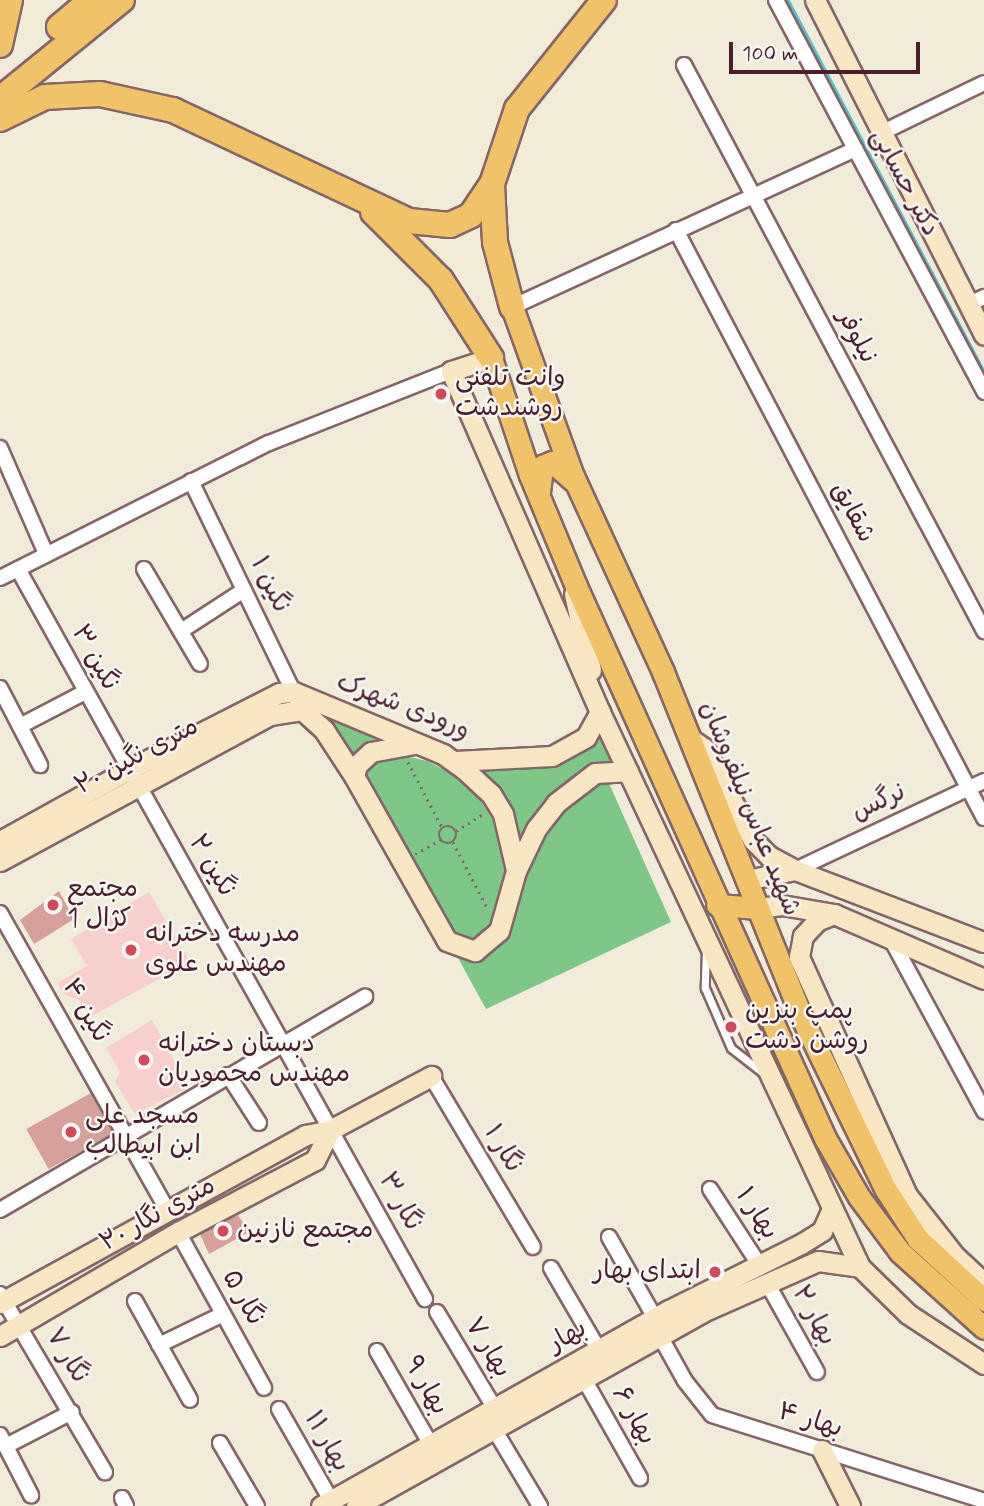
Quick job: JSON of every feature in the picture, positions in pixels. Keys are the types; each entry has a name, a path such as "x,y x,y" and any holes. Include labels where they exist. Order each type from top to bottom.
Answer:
{"highway":[{"path":"0,45 10,0"},
{"path":"0,78 90,0"},
{"path":"0,99 122,0"},
{"path":"0,119 45,97 86,94 173,110 359,200 409,221 450,225 471,215 492,184 517,108 604,0"},
{"path":"492,184 495,242 512,307"},
{"path":"359,200 441,280 491,358"}],"main road":[{"name":"شهید عباس نیلفروشان","path":"512,307 578,487 690,739 758,908 820,1030 886,1190 918,1239 984,1300"},
{"path":"491,358 539,497 799,1090 859,1197 900,1252 984,1328"},
{"path":"539,497 539,472 552,462 578,487"},
{"path":"717,905 747,880"},
{"path":"717,905 758,908"}],"street":[{"name":"دکتر حسابی","path":"776,0 984,392"},
{"name":"دکتر حسابی","path":"815,0 881,133 976,300 984,335"},
{"name":"نیلوفر","path":"684,65 984,631"},
{"path":"881,133 984,83"},
{"path":"512,307 855,149"},
{"name":"شقایق","path":"676,230 984,818"},
{"path":"0,578 269,443 451,371 491,358"},
{"path":"451,371 600,712 707,942 778,1081 791,1116 860,1268 908,1314 984,1364"},
{"path":"0,448 46,554"},
{"name":"نگین ۱","path":"191,481 298,701"},
{"path":"568,564 600,712"},
{"name":"نگین ۳","path":"18,569 132,778"},
{"path":"144,569 200,664"},
{"path":"181,631 244,590"},
{"path":"0,688 40,765"},
{"path":"20,726 85,692"},
{"name":"۲۰ متری نگین","path":"0,861 132,778 279,693 298,701"},
{"path":"298,701 324,730 354,776 447,941 455,947 475,951 499,931 516,871 546,815 575,785 595,773 628,771"},
{"name":"ورودی شهرک","path":"298,701 455,761 552,756 586,737 600,712"},
{"path":"690,739 704,748 753,840 769,856 795,870 984,942"},
{"path":"354,776 362,758 409,744"},
{"path":"455,761 498,805 511,837 516,871"},
{"name":"۲۰ متری نگین","path":"0,841 132,778"},
{"name":"نگین ۲","path":"132,778 284,1043 330,1130"},
{"name":"نرگس","path":"795,870 984,781"},
{"path":"747,880 795,870"},
{"path":"758,908 782,905 834,914 984,979"},
{"name":"نگین ۴","path":"0,913 127,1133 169,1213"},
{"path":"834,914 817,921 803,936 799,957 820,1030 907,1195 955,1256 984,1283"},
{"path":"930,955 941,925"},
{"path":"891,939 984,1111"},
{"path":"0,1210 127,1133 365,997"},
{"path":"229,1075 259,1123"},
{"name":"۲۰ متری نگار","path":"1,1299 169,1213 305,1135 330,1130 431,1076"},
{"name":"نگار ۱","path":"431,1076 533,1247"},
{"path":"791,1116 799,1090"},
{"name":"۲۰ متری نگار","path":"0,1336 178,1232 315,1160 330,1130"},
{"name":"نگار ۳","path":"330,1130 425,1299"},
{"name":"بهار ۱","path":"710,1189 764,1275"},
{"name":"بهار","path":"356,1506 598,1350 658,1327 764,1275 822,1231 832,1209"},
{"path":"169,1213 178,1232"},
{"name":"نگار ۵","path":"178,1232 264,1388"},
{"name":"بهار ۴","path":"609,1237 685,1381 712,1415 984,1501"},
{"name":"بهار","path":"764,1275 818,1261 860,1268"},
{"path":"551,1268 598,1350"},
{"name":"بهار ۲","path":"764,1275 817,1372"},
{"name":"نگار ۷","path":"1,1299 72,1412 105,1472"},
{"path":"135,1301 190,1400"},
{"name":"بهار ۷","path":"437,1311 540,1506"},
{"path":"159,1345 223,1314"},
{"name":"بهار","path":"326,1503 431,1445 584,1379 658,1327"},
{"name":"بهار ۹","path":"377,1351 431,1445"},
{"name":"بهار ۶","path":"584,1379 639,1478"},
{"name":"بهار ۱۱","path":"279,1409 326,1503"},
{"name":"نگار ۷","path":"31,1495 3,1440 72,1412"},
{"path":"220,1443 257,1506"},
{"path":"822,1450 850,1506"}],"path":[{"path":"409,744 442,827 440,840"},
{"path":"498,805 456,831 453,842 499,931"},
{"path":"442,827 456,831"},
{"path":"401,862 440,840 453,842"}],"shaded area":[{"name":"مدرسه دخترانه مهندس علوی","path":"149,892 190,962 90,1017 78,999 65,995 57,983 87,966 71,939"},
{"name":"دبستان دخترانه مهندس محمودیان","path":"152,1020 189,1087 135,1114 115,1082 120,1072 106,1048"}],"green space":[{"path":"320,710 391,741 351,763"},
{"path":"601,727 619,763 575,775 540,808 520,845 512,812 473,768 552,764 582,750"},
{"path":"397,754 427,761 455,775 481,801 499,831 505,868 501,888 489,929 477,939 457,940 365,781 371,764"},
{"path":"607,779 671,922 486,1009 458,958 487,954 508,937 533,848 564,807"}],"building":[{"name":"مجتمع کژال 1","path":"59,891 74,919 34,944 20,920"},
{"name":"مسجد علی ابن ابیطالب","path":"91,1093 113,1133 49,1169 26,1129"},
{"name":"مجتمع نازنین","path":"238,1215 249,1232 209,1254 200,1234"}],"waterway":[{"path":"788,0 984,371"}],"place":[{"name":"وانت تلفنی روشندشت","path":"441,394"},
{"name":"مجتمع کژال 1","path":"53,905"},
{"name":"مدرسه دخترانه مهندس علوی","path":"131,950"},
{"name":"پمپ بنزین روشن دشت","path":"731,1027"},
{"name":"دبستان دخترانه مهندس محمودیان","path":"144,1060"},
{"name":"مسجد علی ابن ابیطالب","path":"71,1132"},
{"name":"مجتمع نازنین","path":"223,1231"},
{"name":"ابتدای بهار","path":"715,1272"}]}
